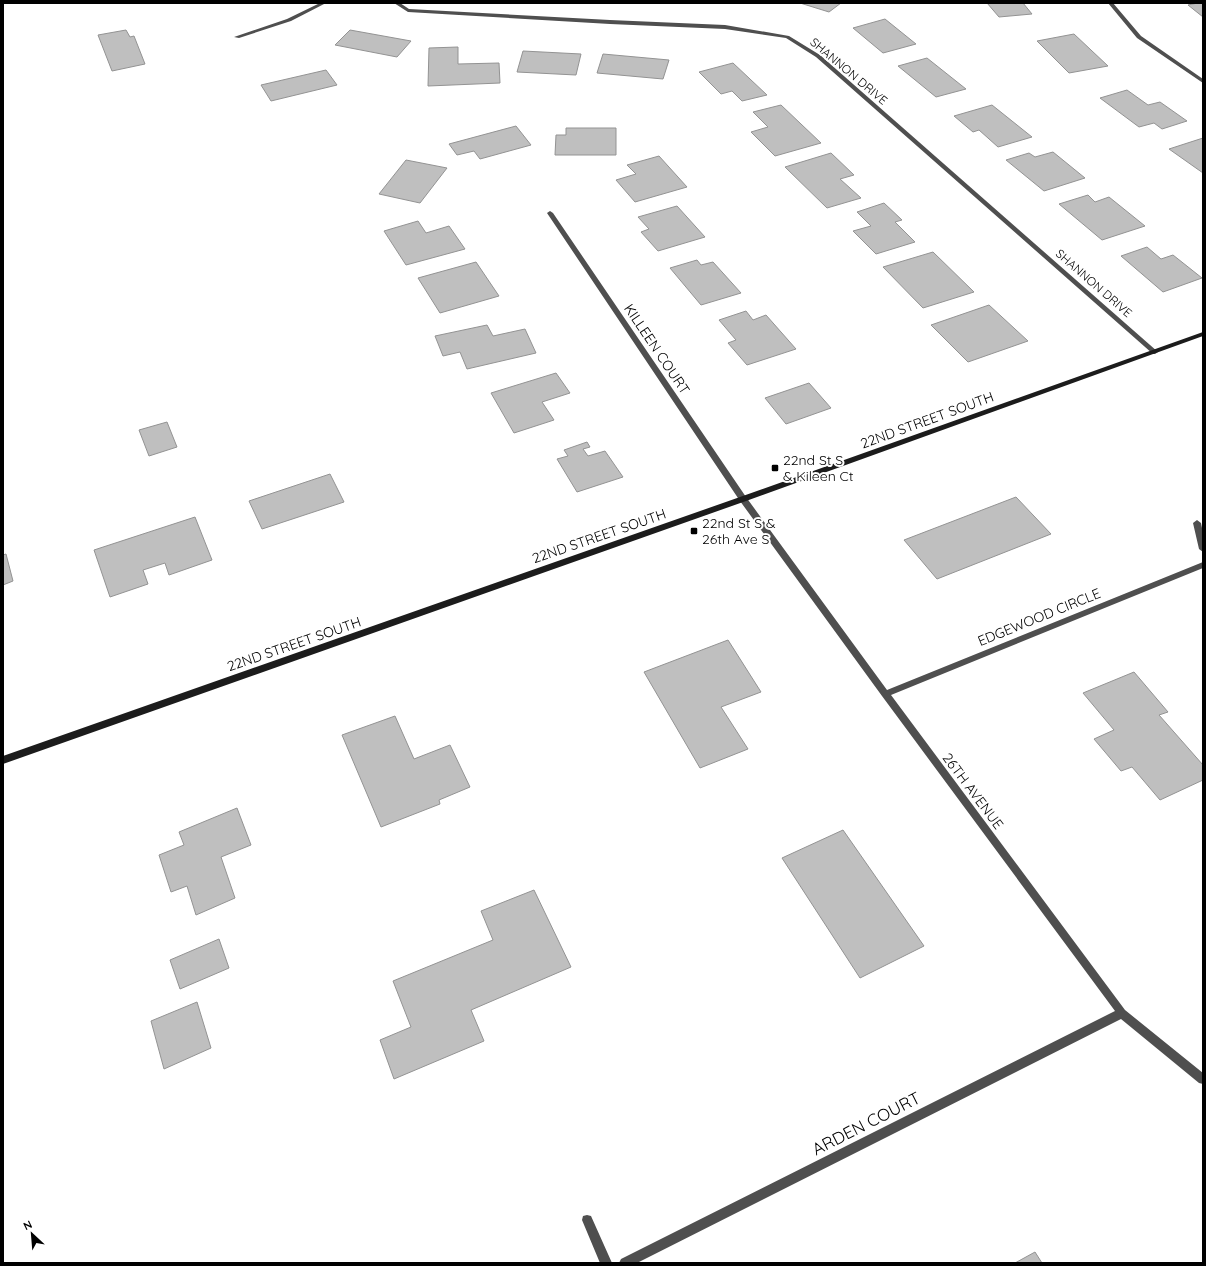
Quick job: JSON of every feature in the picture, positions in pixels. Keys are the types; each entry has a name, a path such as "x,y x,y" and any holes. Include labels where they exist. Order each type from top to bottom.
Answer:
{"street":[{"path":"237,38 290,20 324,3"},
{"name":"SHANNON DRIVE","path":"396,3 408,10 725,27 787,37 818,56 1155,352"},
{"path":"1110,3 1138,37 1203,81"},
{"name":"KILLEEN COURT","path":"550,213 744,499"},
{"name":"22ND STREET SOUTH","path":"3,760 744,499 1203,334"},
{"name":"26TH AVENUE","path":"744,499 885,694 1122,1013 1203,1079"},
{"path":"1197,523 1203,549"},
{"name":"EDGEWOOD CIRCLE","path":"885,694 1203,565"},
{"name":"ARDEN COURT","path":"625,1263 1122,1013"},
{"path":"587,1220 606,1263"}],"building":[{"path":"800,3 841,3 829,12"},
{"path":"987,3 1023,3 1032,14 999,17"},
{"path":"1203,3 1203,17 1188,5"},
{"path":"885,19 916,44 883,53 853,28"},
{"path":"126,30 130,37 134,36 145,64 112,71 98,35"},
{"path":"350,30 411,41 397,57 335,45"},
{"path":"1074,34 1108,66 1069,73 1037,41"},
{"path":"458,47 458,64 499,63 500,83 428,86 429,48"},
{"path":"523,51 581,54 576,75 517,72"},
{"path":"603,54 669,60 663,79 597,73"},
{"path":"927,58 966,89 936,97 898,66"},
{"path":"733,63 767,95 742,101 732,91 721,94 699,72"},
{"path":"326,70 337,85 271,101 261,85"},
{"path":"1127,90 1148,105 1160,102 1187,121 1162,129 1154,123 1139,127 1100,98"},
{"path":"781,105 821,143 775,156 751,132 768,127 753,112"},
{"path":"992,105 1032,137 998,147 979,130 973,132 954,116"},
{"path":"516,126 531,145 480,159 474,151 457,155 449,144"},
{"path":"566,128 616,128 616,155 555,155 556,135 566,135"},
{"path":"1203,138 1203,173 1169,149"},
{"path":"1053,152 1085,178 1044,191 1006,160 1029,153 1035,157"},
{"path":"831,153 854,175 840,179 861,198 827,208 785,167"},
{"path":"659,156 687,187 635,202 616,180 636,174 627,165"},
{"path":"406,160 447,168 420,203 379,194"},
{"path":"1088,195 1095,202 1109,197 1145,226 1102,240 1059,204"},
{"path":"884,203 902,220 895,222 915,242 876,254 853,231 871,226 857,212"},
{"path":"677,206 705,237 658,251 641,232 649,229 638,217"},
{"path":"418,221 426,233 449,226 465,249 406,265 384,231"},
{"path":"1147,247 1161,259 1173,255 1202,278 1163,292 1121,256"},
{"path":"933,252 974,292 923,308 883,267"},
{"path":"697,260 701,265 713,262 741,293 701,305 670,268"},
{"path":"476,262 499,296 440,313 418,278"},
{"path":"989,305 1028,341 968,362 931,325"},
{"path":"746,311 753,320 766,315 796,349 747,365 728,343 736,340 719,320"},
{"path":"487,325 493,336 525,329 536,353 467,369 460,352 443,356 435,336"},
{"path":"556,373 570,393 542,402 554,420 514,433 491,393"},
{"path":"809,383 831,408 786,424 765,398"},
{"path":"167,422 177,447 149,456 139,430"},
{"path":"587,442 590,447 583,449 588,456 605,451 623,477 577,492 557,459 568,456 564,450"},
{"path":"330,474 344,502 262,529 249,501"},
{"path":"1016,497 1051,534 937,579 904,540"},
{"path":"195,517 212,560 169,575 165,563 143,570 148,584 110,597 94,550"},
{"path":"6,554 13,581 3,585 3,555"},
{"path":"728,640 761,692 721,707 748,749 700,768 644,672"},
{"path":"1134,672 1168,712 1159,715 1203,765 1203,780 1160,800 1132,767 1121,771 1094,739 1114,730 1083,693"},
{"path":"395,716 414,759 450,745 470,787 439,800 440,804 381,827 342,735"},
{"path":"237,808 251,845 221,857 235,898 196,915 187,886 171,892 159,855 184,845 179,832"},
{"path":"843,830 924,946 860,978 782,858"},
{"path":"534,890 571,967 471,1010 484,1041 394,1079 380,1040 411,1027 393,981 493,940 481,911"},
{"path":"219,939 229,968 180,989 170,960"},
{"path":"197,1002 211,1048 164,1069 151,1021"},
{"path":"1035,1252 1042,1263 1015,1263"}],"place":[{"name":"22nd St S & Kileen Ct","path":"775,468"},
{"name":"22nd St S & 26th Ave S","path":"694,531"}]}
